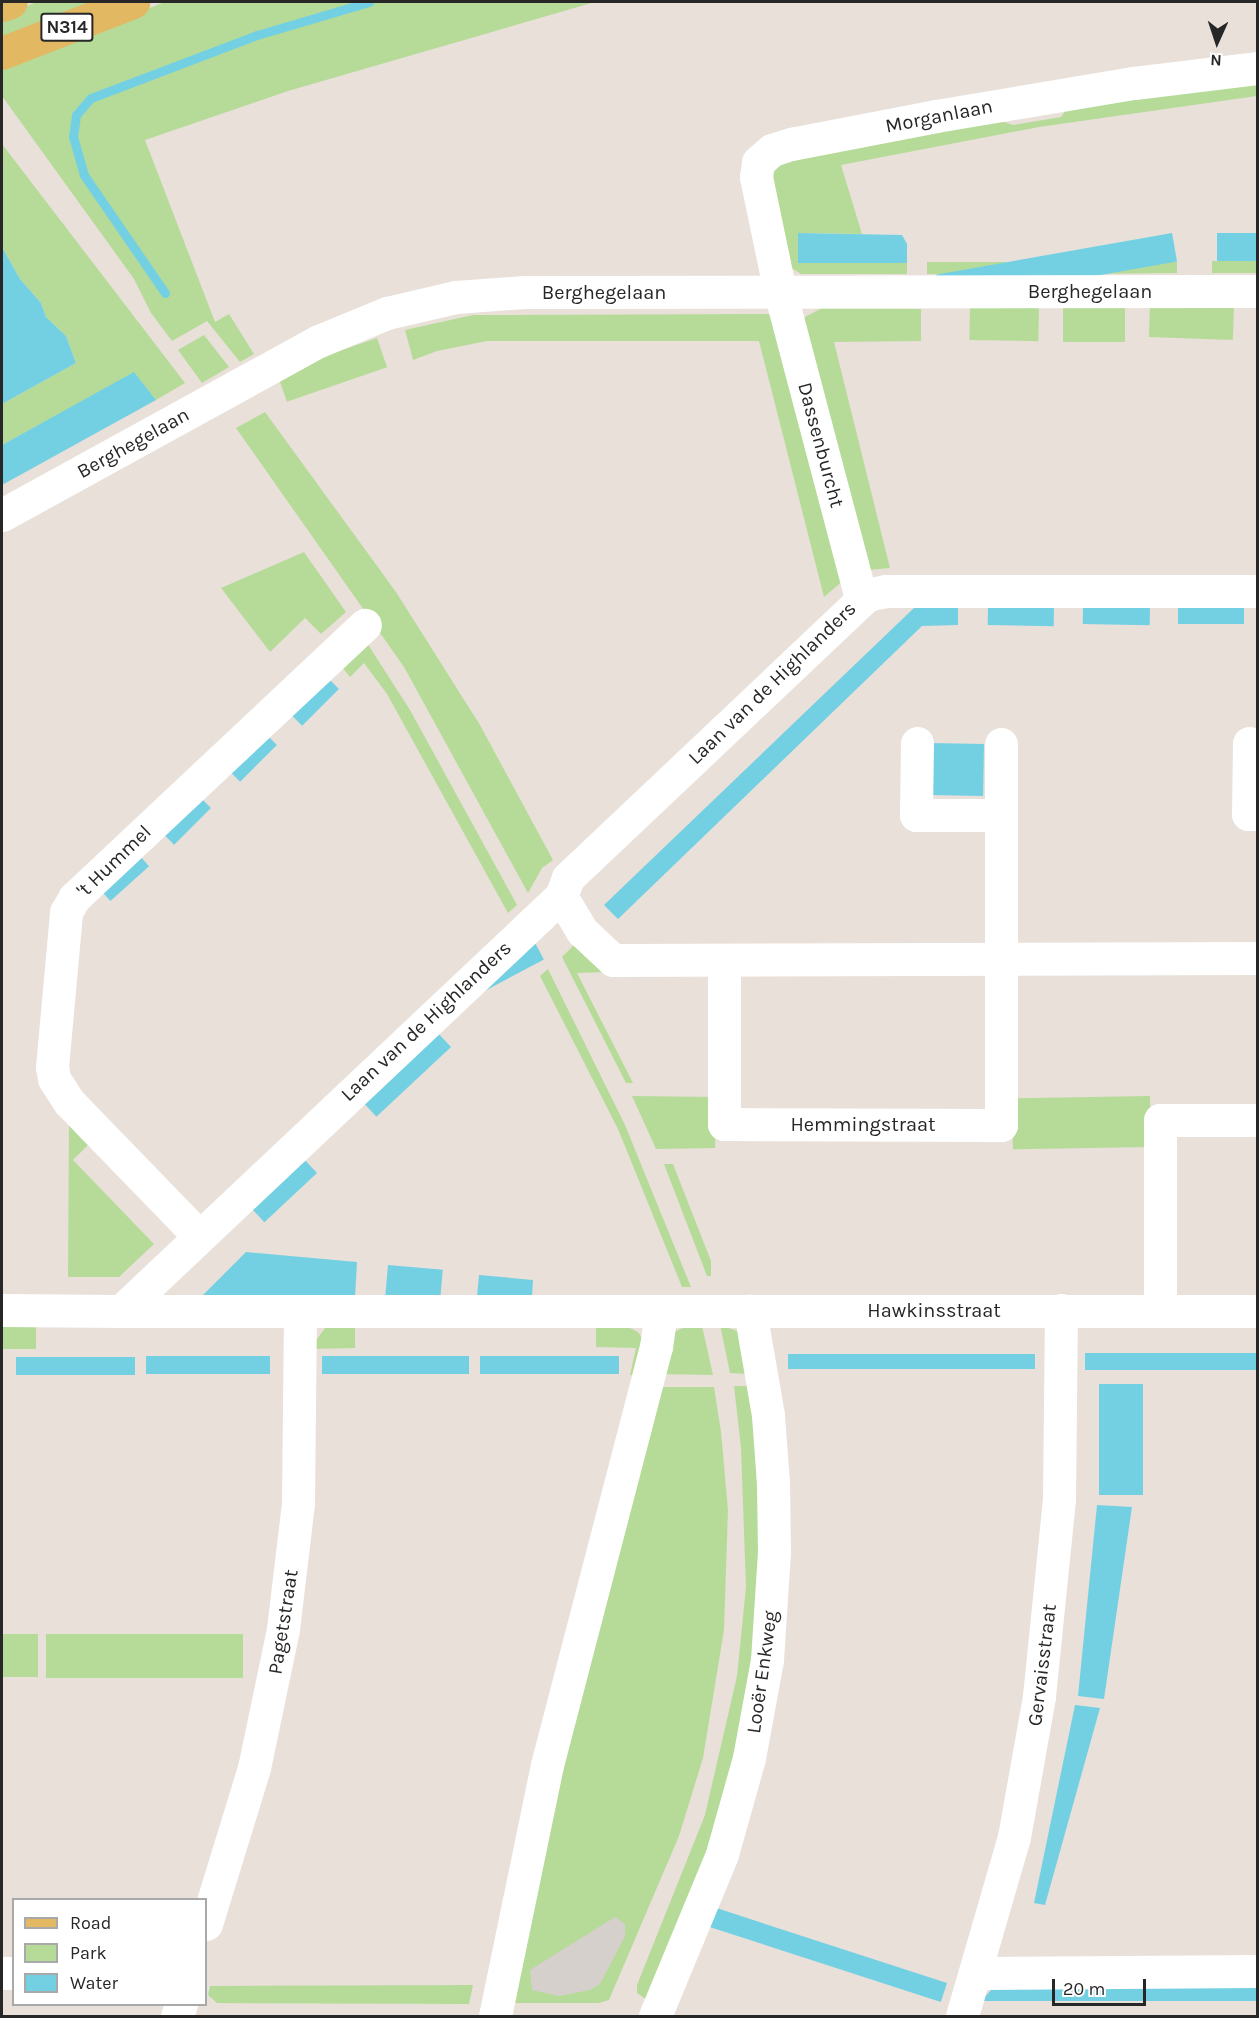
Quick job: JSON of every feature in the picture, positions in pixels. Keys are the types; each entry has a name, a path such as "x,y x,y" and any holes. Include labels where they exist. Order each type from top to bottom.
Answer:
{"main road":[{"path":"2,5 12,2"},
{"name":"N314","path":"2,53 133,2"}],"street":[{"name":"Morganlaan","path":"780,292 756,177 758,162 772,150 1030,99 1257,68"},
{"name":"Berghegelaan","path":"2,515 320,341 387,314 456,297 524,292 1257,291"},
{"name":"Dassenburcht","path":"780,292 861,598"},
{"name":"Laan van de Highlanders","path":"121,1311 198,1235 561,896 568,878 861,598 886,591 1257,591"},
{"name":"'t Hummel","path":"198,1235 69,1102 54,1079 51,1067 66,912 74,898 365,625"},
{"path":"917,743 916,815 1000,816"},
{"path":"1249,743 1248,814 1257,814"},
{"name":"Hemmingstraat","path":"724,961 724,1124 1001,1125 1000,744"},
{"path":"561,896 582,931 613,960 1257,958"},
{"path":"1160,1310 1160,1120 1257,1120"},
{"path":"2,1310 661,1312 656,1347 547,1765 495,2016"},
{"name":"Gervaisstraat","path":"963,2014 1014,1837 1039,1696 1059,1500 1061,1310"},
{"name":"Pagetstraat","path":"207,1921 254,1768 283,1629 298,1503 300,1311"},
{"name":"Looër Enkweg","path":"655,2016 722,1854 749,1758 767,1660 773,1482 768,1415 750,1311"},
{"name":"Hawkinsstraat","path":"661,1312 1257,1311"},
{"path":"976,1973 1257,1971"}],"green space":[{"path":"37,2 106,2 2,42 2,15"},
{"path":"165,2 595,2 288,91 145,140 215,322 229,314 254,354 240,362 207,321 172,341 151,313 134,279 2,96 2,64"},
{"path":"1257,81 1257,96 1039,127 841,165 862,234 798,233 798,263 907,263 907,274 801,274 790,267 770,176 786,159 1001,121 1013,125 1061,117 1069,106"},
{"path":"2,144 185,383 156,400 134,373 2,445 2,404 76,363 66,336 46,317 41,303 20,279 2,247"},
{"path":"1212,261 1257,261 1257,273 1212,273"},
{"path":"927,262 1177,262 1177,273 1074,274 1065,265 1012,265 1002,274 927,274"},
{"path":"1150,303 1234,306 1233,340 1149,337"},
{"path":"970,306 1039,307 1038,341 969,340"},
{"path":"1063,307 1125,307 1125,342 1063,342"},
{"path":"822,308 921,309 921,341 834,342 890,568 868,570 802,325 805,317"},
{"path":"776,314 844,580 824,597 759,341 487,341 437,351 413,360 405,330 473,315"},
{"path":"204,335 229,367 202,383 178,350"},
{"path":"377,338 387,367 287,402 277,373"},
{"path":"265,412 396,592 480,725 553,860 542,868 528,893 404,667 236,428"},
{"path":"304,552 346,612 321,634 305,618 270,652 221,588"},
{"path":"367,643 410,710 517,905 508,913 387,694 364,663 350,677 342,667"},
{"path":"578,941 609,972 577,973 633,1083 626,1083 562,957"},
{"path":"548,969 625,1125 691,1287 682,1287 618,1129 540,976"},
{"path":"632,1096 716,1097 715,1148 656,1149"},
{"path":"1150,1096 1151,1147 1013,1149 1012,1098"},
{"path":"69,1122 90,1143 73,1160 154,1244 119,1277 68,1277"},
{"path":"664,1164 673,1164 711,1261 711,1276 707,1276"},
{"path":"596,1325 624,1325 638,1332 642,1338 638,1375 630,1375 636,1348 596,1347"},
{"path":"720,1325 740,1332 749,1374 730,1373"},
{"path":"2,1326 36,1326 36,1349 2,1349"},
{"path":"355,1326 355,1348 310,1349 325,1328"},
{"path":"687,1326 702,1326 713,1375 658,1374 674,1332"},
{"path":"734,1386 752,1386 763,1613 726,1805 650,2002 637,1993 637,1985 705,1815 737,1676 746,1587 741,1448"},
{"path":"654,1387 714,1387 721,1432 728,1510 724,1630 703,1758 679,1836 609,2000 599,2003 508,2003 527,1894"},
{"path":"2,1634 38,1634 38,1677 2,1677"},
{"path":"46,1634 243,1634 243,1678 46,1678"},
{"path":"473,1985 469,2004 217,2003 208,1995 210,1986"}],"shaded area":[{"path":"615,1917 625,1924 625,1936 600,1984 590,1990 559,1996 532,1990 530,1970"}],"water":[{"path":"798,233 902,235 907,244 907,263 798,263"},
{"path":"1172,233 1177,262 941,303 936,275"},
{"path":"1217,233 1257,233 1257,261 1217,261"},
{"path":"2,247 20,279 41,303 46,317 66,336 76,363 2,404"},
{"path":"134,372 156,400 2,485 2,445"},
{"path":"1083,605 1150,606 1150,625 1083,624"},
{"path":"1178,605 1244,605 1244,624 1178,624"},
{"path":"958,606 958,625 922,626 618,919 604,905 915,607"},
{"path":"988,606 1054,607 1054,626 988,625"},
{"path":"329,679 339,689 302,726 292,716"},
{"path":"267,735 277,745 240,782 230,772"},
{"path":"929,743 984,744 983,796 928,795"},
{"path":"201,798 211,808 174,845 164,835"},
{"path":"139,855 149,866 110,901 100,890"},
{"path":"534,941 544,960 461,1004 451,985"},
{"path":"436,1031 451,1047 376,1117 361,1101"},
{"path":"302,1157 317,1173 264,1222 249,1206"},
{"path":"246,1252 357,1262 355,1298 200,1298"},
{"path":"388,1265 443,1270 440,1302 385,1297"},
{"path":"479,1275 533,1280 532,1297 477,1297"},
{"path":"1085,1353 1257,1353 1257,1370 1085,1370"},
{"path":"788,1354 1035,1354 1035,1369 788,1369"},
{"path":"146,1356 270,1356 270,1374 146,1374"},
{"path":"322,1356 469,1356 469,1374 322,1374"},
{"path":"480,1356 619,1356 619,1374 480,1374"},
{"path":"16,1357 135,1357 135,1375 16,1375"},
{"path":"1099,1384 1143,1384 1143,1495 1099,1495"},
{"path":"1097,1505 1132,1507 1104,1699 1078,1696"},
{"path":"1075,1705 1100,1708 1045,1905 1034,1903"},
{"path":"711,1906 947,1983 941,2002 705,1925"},
{"path":"1257,1984 1257,2001 981,2001 992,1989"}],"waterway":[{"path":"165,293 84,175 73,137 76,115 91,98 257,35 369,2"}]}
